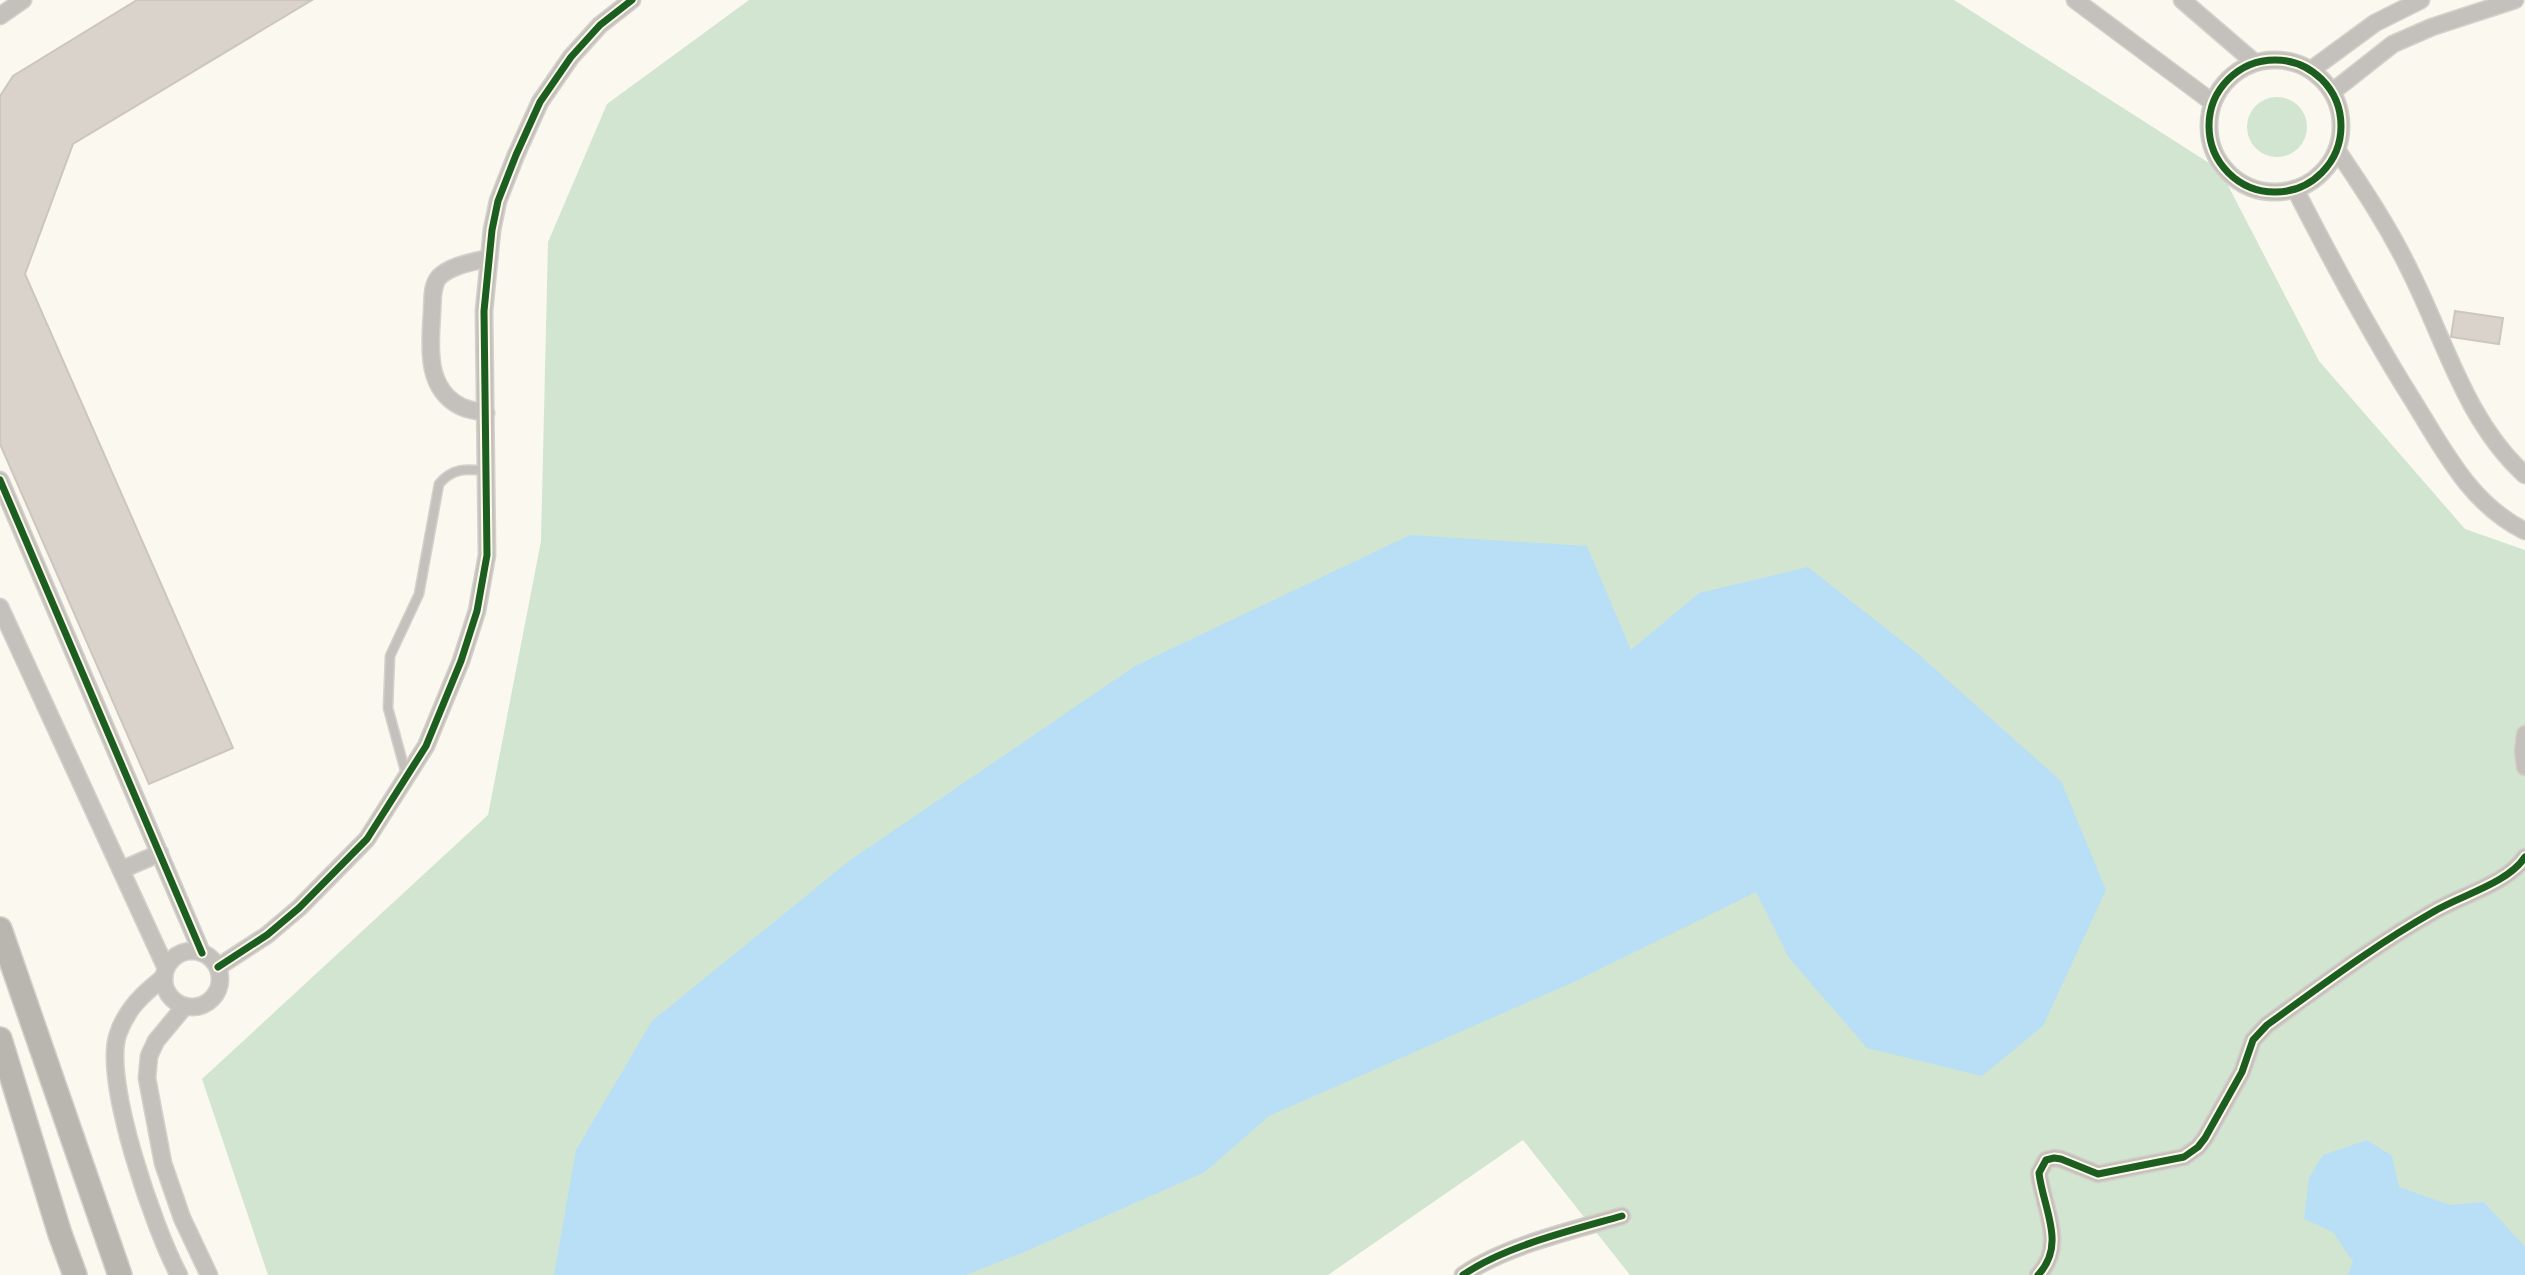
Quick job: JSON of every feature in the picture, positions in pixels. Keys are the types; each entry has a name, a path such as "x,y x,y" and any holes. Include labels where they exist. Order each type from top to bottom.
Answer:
{"main road":[{"path":"0,929 120,1275"},
{"path":"0,1039 75,1275"}],"street":[{"path":"0,16 23,0"},
{"path":"218,967 267,935 299,908 367,839 426,746 461,661 477,611 487,555 484,311 498,201 540,102 571,57 600,25 632,0"},
{"path":"2075,0 2212,102"},
{"path":"2182,0 2254,62"},
{"path":"2311,70 2365,29 2421,0"},
{"path":"2332,92 2393,44 2499,2 2515,0"},
{"path":"2365,29 2381,53"},
{"path":"2284,60 2300,64 2323,80 2338,105 2341,120 2337,150 2321,174 2295,189 2266,192 2245,185 2227,172 2211,146 2209,117 2212,102 2229,78 2254,62 2284,60"},
{"path":"2337,150 2377,209 2411,272 2479,421 2500,450 2525,475"},
{"path":"2295,189 2367,327 2464,481 2493,509 2525,531"},
{"path":"486,413 460,406 446,395 435,377 429,356 433,289 438,279 449,270 489,258"},
{"path":"0,480 202,953"},
{"path":"0,607 121,870 165,972 169,995 185,1006 203,1005 217,994 220,985 218,967 202,953 188,951 179,954 165,972 129,1009 117,1035 114,1053 122,1105 146,1197 179,1275"},
{"path":"2525,734 2525,766"},
{"path":"121,870 160,853"},
{"path":"2038,1275 2048,1264 2054,1242 2039,1173 2046,1160 2061,1159 2098,1174 2172,1160 2192,1152 2205,1138 2242,1072 2253,1040 2267,1025 2384,942 2441,907 2512,873 2525,857"},
{"path":"185,1006 156,1041 149,1056 147,1078 163,1163 181,1218 209,1275"},
{"path":"1463,1275 1476,1266 1510,1252 1622,1216"}],"lane":[{"path":"407,776 388,708 390,656 418,594 439,484 446,476 463,468 487,471"}],"green space":[{"path":"749,0 1954,0 2220,170 2319,361 2465,529 2525,550 2525,1275 1630,1275 1523,1140 1328,1275 268,1275 202,1079 488,815 541,541 548,242 607,104"},
{"path":"2271,97 2283,97 2302,110 2307,127 2305,139 2294,152 2283,157 2271,157 2252,144 2247,133 2247,121 2260,102"}],"water":[{"path":"1410,535 1587,546 1631,650 1699,593 1808,567 1917,653 2061,781 2106,890 2043,1026 1982,1076 1867,1048 1789,958 1756,892 1576,981 1269,1116 1205,1172 966,1275 554,1275 576,1150 652,1021 849,861 1135,666"},
{"path":"2367,1140 2392,1156 2399,1187 2450,1205 2484,1202 2525,1247 2525,1275 2348,1275 2353,1262 2333,1232 2304,1219 2309,1178 2323,1155"}],"building":[{"path":"137,0 312,0 73,144 25,274 233,748 149,784 0,444 0,96 13,76"},
{"path":"2455,311 2503,318 2499,344 2451,337"}],"cycle path":[{"path":"218,967 267,935 299,908 367,839 426,746 461,661 477,611 487,555 484,311 492,230 498,201 540,102 571,57 600,25 632,0"},
{"path":"2275,60 2300,65 2322,79 2336,101 2341,126 2336,151 2322,173 2300,187 2275,192 2250,187 2228,173 2214,151 2209,126 2214,101 2228,79 2250,65 2275,60"},
{"path":"0,480 202,953"},
{"path":"2038,1275 2047,1263 2052,1239 2039,1173 2046,1160 2061,1159 2098,1174 2184,1157 2205,1138 2242,1072 2253,1040 2267,1025 2390,938 2444,906 2507,875 2525,857"},
{"path":"1463,1275 1519,1247 1622,1216"}]}
